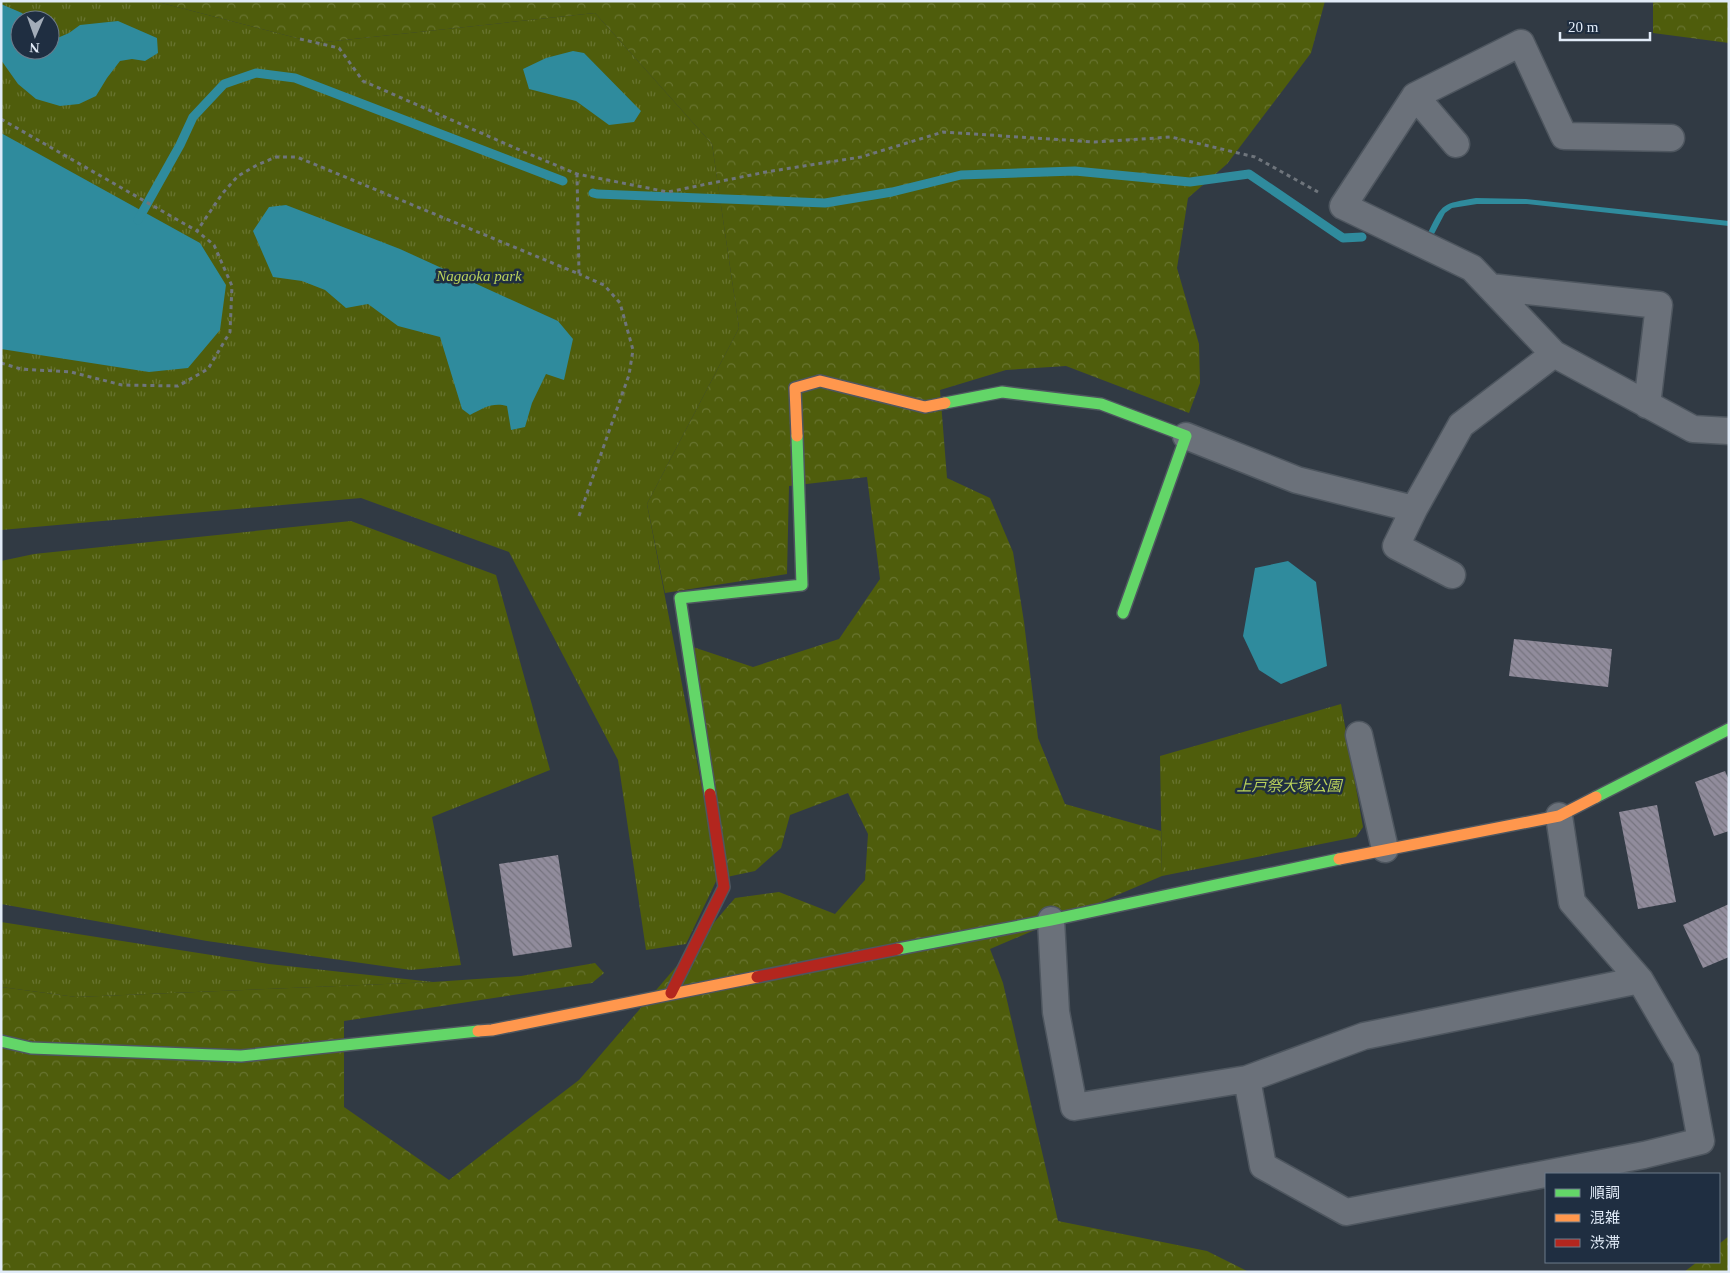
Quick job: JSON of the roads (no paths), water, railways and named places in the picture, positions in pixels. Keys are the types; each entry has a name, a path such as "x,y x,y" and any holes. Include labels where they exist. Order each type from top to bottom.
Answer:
{"street":[{"path":"1671,138 1564,136 1521,42 1415,96 1342,206 1472,268 1554,354 1693,429 1729,431"},
{"path":"1415,96 1456,144"},
{"path":"1490,287 1659,305 1647,404"},
{"path":"1452,575 1396,546 1414,509 1461,425 1554,354"},
{"path":"671,993 724,887 680,598 802,585 795,388 820,381 925,407 1002,392 1101,404 1297,480 1414,509"},
{"path":"1123,612 1186,436"},
{"path":"1,1041 31,1048 240,1056 492,1030 671,993 1050,920 1385,849 1559,816 1729,730"},
{"path":"1359,735 1385,849"},
{"path":"1550,1173 1644,1155 1701,1141 1686,1059 1640,980 1572,902 1559,816"},
{"path":"1050,920 1056,1012 1074,1107 1248,1079 1364,1036 1640,980"},
{"path":"1248,1079 1263,1166 1346,1212 1545,1174"}],"water":[{"path":"1,4 15,10 10,10 10,60 60,60 60,37 80,25 118,21 157,38 158,53 145,61 132,59 120,61 96,96 79,104 60,106 36,99 18,84 1,60"},
{"path":"573,51 584,53 641,111 634,122 609,125 576,101 529,89 523,69 546,58"},
{"path":"1,133 200,243 226,285 220,330 188,368 149,372 1,349"},
{"path":"1476,198 1526,199 1729,221 1729,226 1527,204 1477,204 1452,208 1445,213 1434,234 1428,233 1437,215 1445,206"},
{"path":"286,205 400,249 558,321 573,339 564,380 546,374 532,403 525,427 511,430 507,406 493,405 470,415 462,409 440,337 398,326 368,304 346,308 325,290 302,281 273,277 253,231 269,207"},
{"path":"1288,561 1316,582 1327,666 1281,684 1259,670 1243,636 1255,568"}],"waterway":[{"path":"138,220 180,145 193,117 224,84 256,73 295,78 563,181"},
{"path":"593,193 825,203 892,192 961,175 1075,171 1190,182 1249,174 1343,238 1362,237"}],"park label":[{"name":"Nagaoka park","path":"479,276"},
{"name":"上戸祭大塚公園","path":"1289,786"}]}
